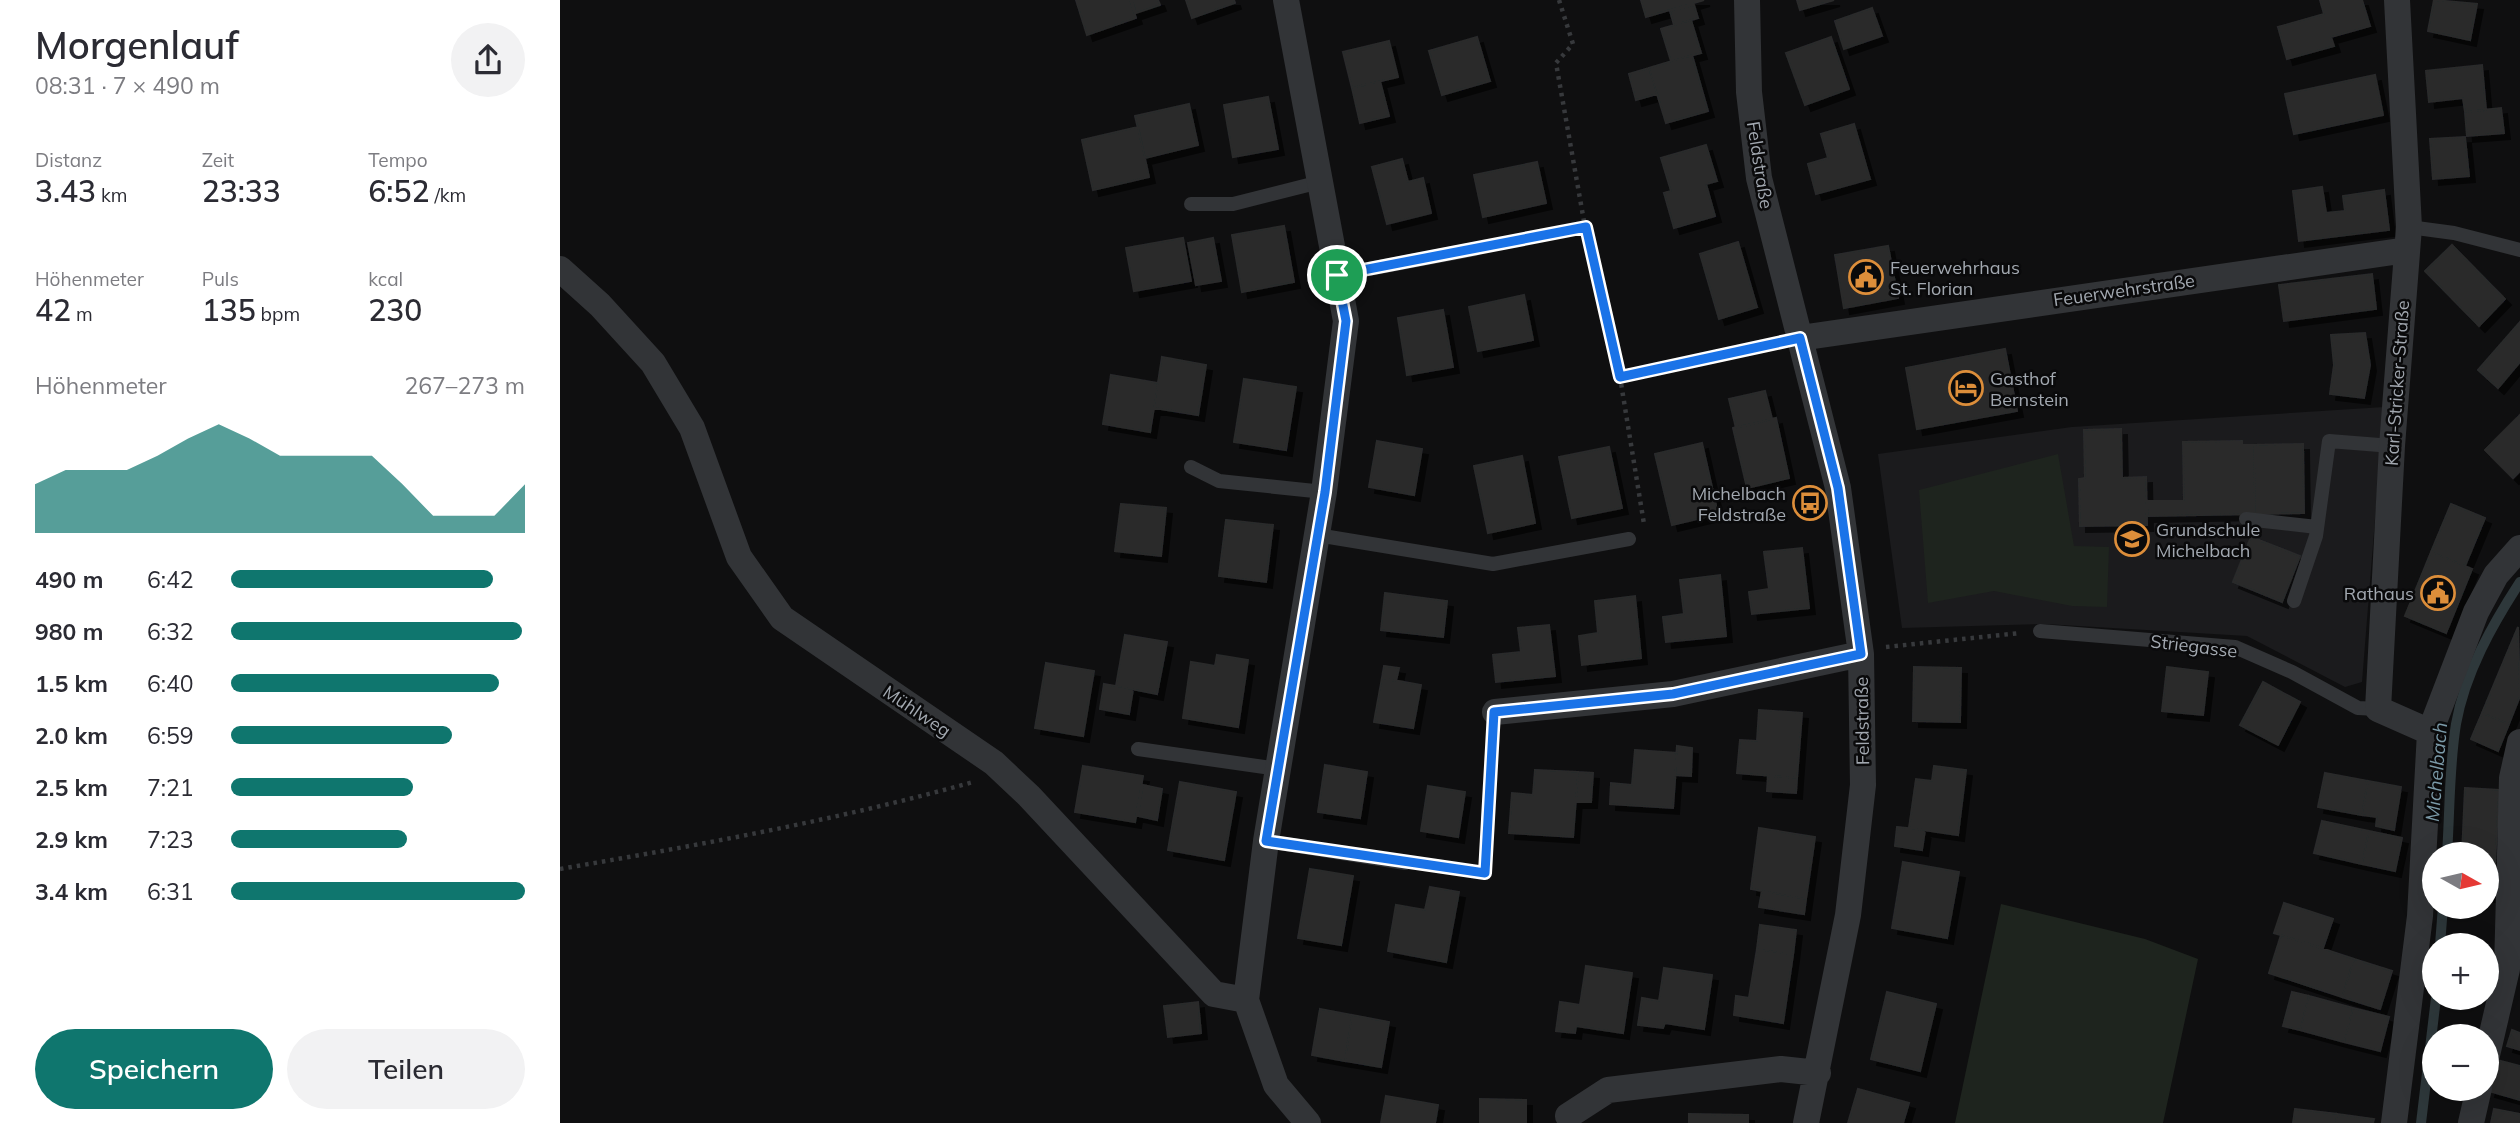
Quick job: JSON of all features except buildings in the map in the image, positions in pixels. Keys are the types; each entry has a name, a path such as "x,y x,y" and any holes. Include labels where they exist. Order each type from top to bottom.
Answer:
{"street":[{"path":"1286,0 1346,321 1325,492 1266,841 1246,1000 1276,1085 1308,1123"},
{"name":"Feldstraße","path":"1747,0 1749,92 1759,178 1838,488 1861,654 1863,785 1848,915 1806,1123"},
{"name":"Karl-Stricker-Straße","path":"2378,709 2392,446 2408,238 2397,0"},
{"name":"Feuerwehrstraße","path":"1800,338 2408,238"},
{"name":"Mühlweg","path":"560,269 600,304 653,363 692,428 739,557 782,618 993,762 1029,796 1214,995 1246,1000"},
{"path":"2394,1123 2420,916 2430,732 2476,612 2496,575 2520,548"},
{"path":"1494,712 1673,694 1861,654"},
{"path":"2378,709 2430,732"},
{"path":"2494,1024 2507,969 2512,778 2520,742"},
{"path":"1568,1116 1608,1090 1781,1069 1818,1073"},
{"path":"2471,1123 2476,1101"}],"lane":[{"path":"1191,204 1233,204 1320,183"},
{"path":"2408,238 2454,233 2520,250"},
{"path":"1337,275 1475,249"},
{"path":"2294,601 2317,527 2329,441 2392,446"},
{"path":"1191,467 1219,481 1325,492"},
{"path":"2246,519 2317,527"},
{"path":"1317,535 1493,564 1629,539"},
{"name":"Striegasse","path":"2040,631 2235,647 2292,672 2358,708 2378,709"},
{"path":"1138,749 1278,769"},
{"path":"1266,841 1405,863"}],"path":[{"path":"1559,0 1573,44 1556,63 1586,227 1620,377 1645,523 1629,539"},
{"path":"1475,249 1586,227"},
{"path":"1620,377 1800,338"},
{"path":"1917,645 2040,631"},
{"path":"1405,863 1485,873 1494,712"},
{"path":"560,869 683,848 912,799 980,780 993,762"}],"shaded area":[{"name":"Grundschule Michelbach","path":"2384,407 2362,682 2345,687 2247,636 2045,624 1902,628 1878,454 2072,427"},
{"path":"2058,454 2074,546 2109,547 2107,607 2072,606 1994,591 1928,603 1919,490"},
{"path":"2001,904 2145,939 2198,959 2163,1123 1955,1123"}],"waterway":[{"name":"Michelbach","path":"2448,842 2452,756 2460,705 2481,650 2520,582"},
{"name":"Michelbach","path":"2441,933 2442,919"},
{"name":"Michelbach","path":"2421,1123 2435,1010"}],"place":[{"name":"Feuerwehrhaus St. Florian","path":"1866,277"},
{"name":"Gasthof Bernstein","path":"1966,388"},
{"name":"Michelbach Feldstraße","path":"1810,503"},
{"name":"Grundschule Michelbach","path":"2132,539"},
{"name":"Rathaus","path":"2438,593"}],"route":[{"path":"1586,227 1620,377 1800,338 1838,488 1861,654 1673,694 1494,712 1485,873 1266,841 1325,492 1346,321 1337,275 1586,227"}]}
